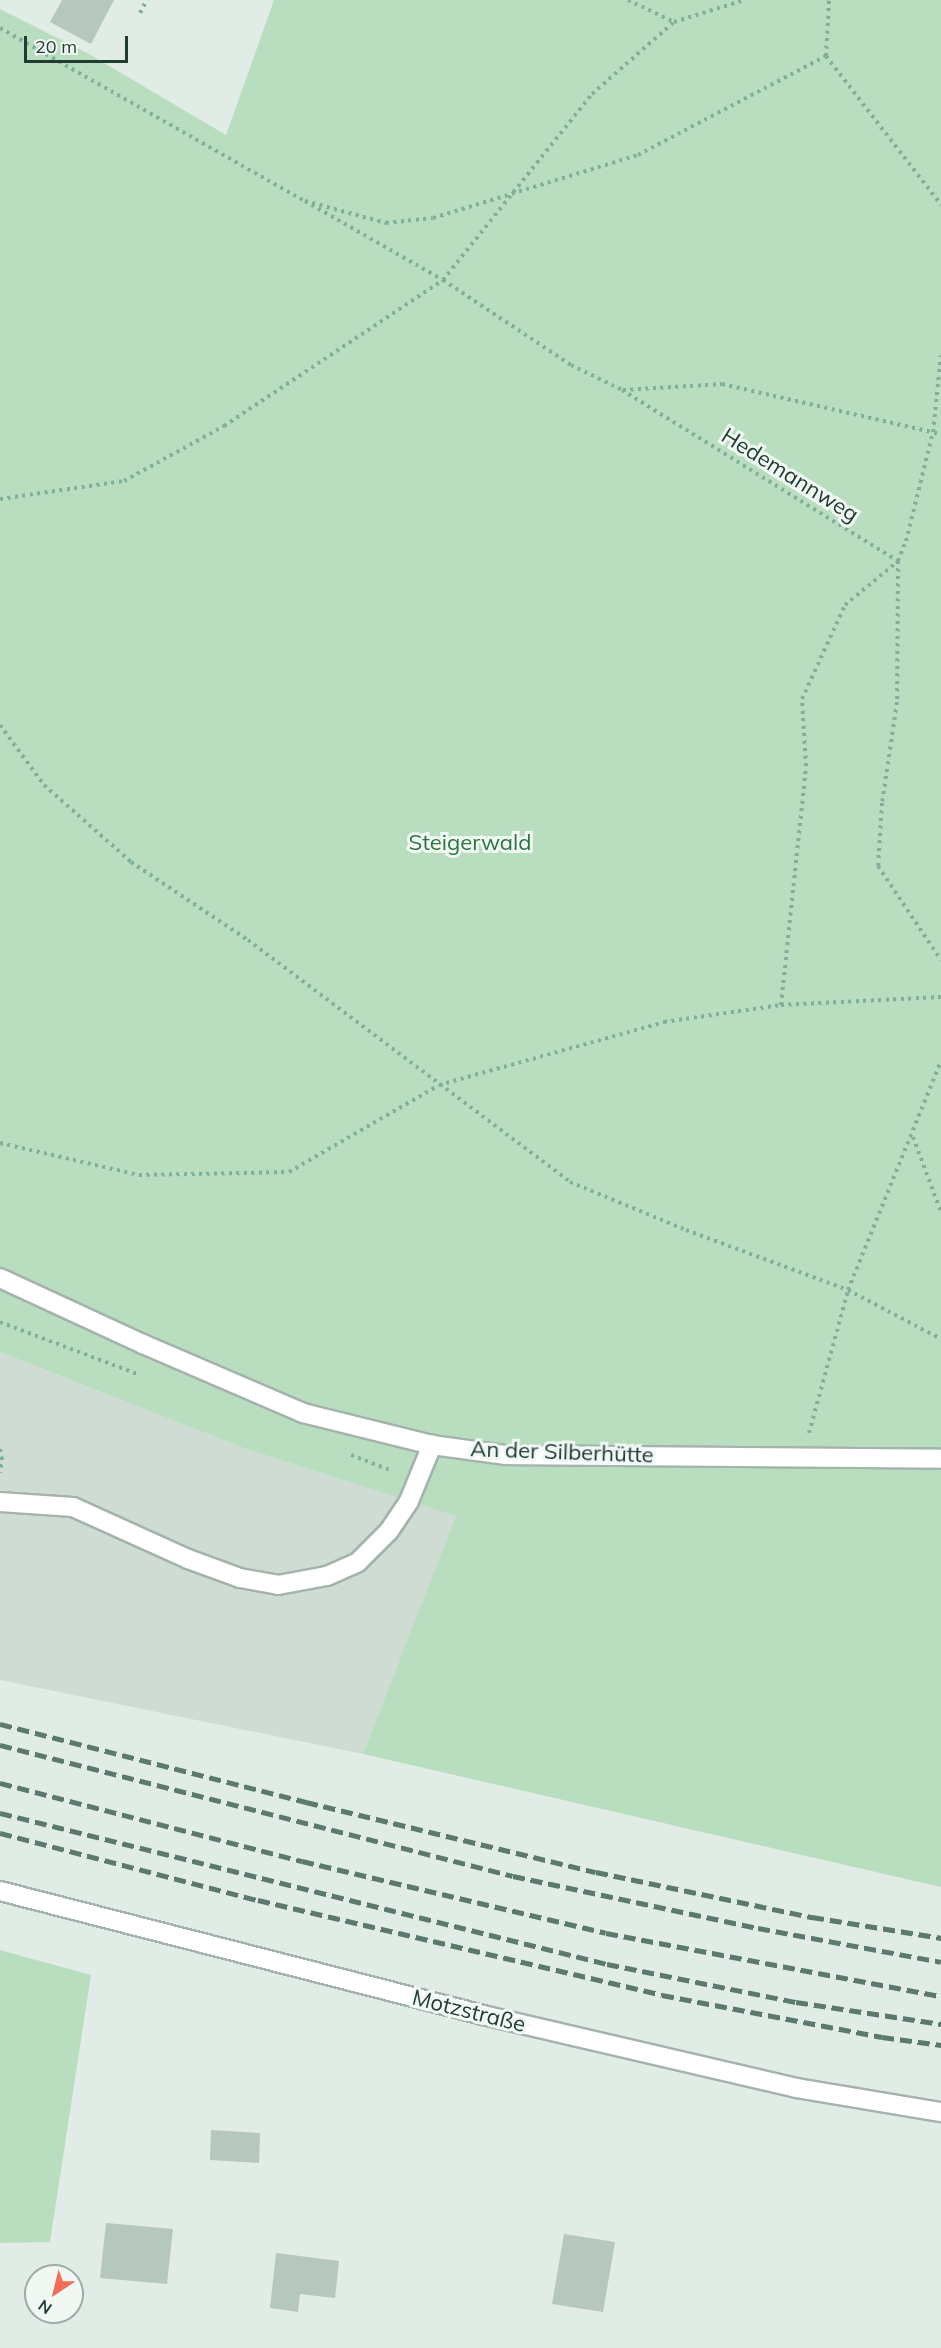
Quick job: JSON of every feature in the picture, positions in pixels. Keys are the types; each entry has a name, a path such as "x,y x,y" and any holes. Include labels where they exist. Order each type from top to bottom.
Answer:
{"street":[{"name":"An der Silberhütte","path":"0,1278 143,1344 303,1413 432,1446 506,1455 941,1459"},
{"path":"0,1502 42,1503 73,1507 188,1559 240,1578 278,1585 327,1576 358,1562 389,1531 409,1501 432,1446"},
{"name":"Motzstraße","path":"0,1892 483,2015 797,2088 941,2112"}],"path":[{"path":"140,13 147,0"},
{"path":"628,0 674,22"},
{"path":"0,500 124,481 224,426 443,280 592,94 674,22 744,0"},
{"path":"829,0 826,56 941,205"},
{"path":"0,28 305,201 386,223 434,218 638,155 826,56"},
{"name":"Hedemannweg","path":"305,201 443,280 571,365 622,390 898,561"},
{"path":"941,355 933,432 906,541 898,561 897,702 882,803 878,867 941,960"},
{"path":"622,390 722,384 941,434"},
{"path":"781,1005 806,766 802,699 845,605 898,561"},
{"path":"0,725 44,785 131,862 248,940 570,1182 687,1230 848,1290 941,1339"},
{"path":"0,1143 139,1175 289,1172 439,1085 664,1022 781,1005 941,997"},
{"path":"802,1456 848,1290 941,1061"},
{"path":"912,1136 941,1212"},
{"path":"0,1449 0,1473"}],"shaded area":[{"path":"0,1352 246,1449 457,1516 363,1754 0,1680"}],"green space":[{"name":"Steigerwald","path":"274,0 941,0 941,1887 363,1754 456,1516 246,1449 0,1352 0,9 89,54 226,135"},
{"path":"0,1950 91,1975 50,2242 0,2243"}],"building":[{"path":"62,0 114,0 91,44 50,22"},
{"path":"211,2130 260,2133 259,2163 210,2160"},
{"path":"106,2223 173,2229 167,2284 100,2278"},
{"path":"564,2234 615,2242 603,2312 552,2304"},
{"path":"276,2253 339,2261 335,2298 300,2294 298,2312 270,2308"}],"railway":[{"path":"0,1724 306,1802 596,1872 812,1917 941,1938"},
{"path":"0,1745 513,1876 758,1928 941,1962"},
{"path":"0,1783 302,1861 606,1933 941,1996"},
{"path":"0,1813 607,1964 796,2002 941,2024"},
{"path":"0,1833 258,1900 662,1995 882,2037 941,2045"}]}
